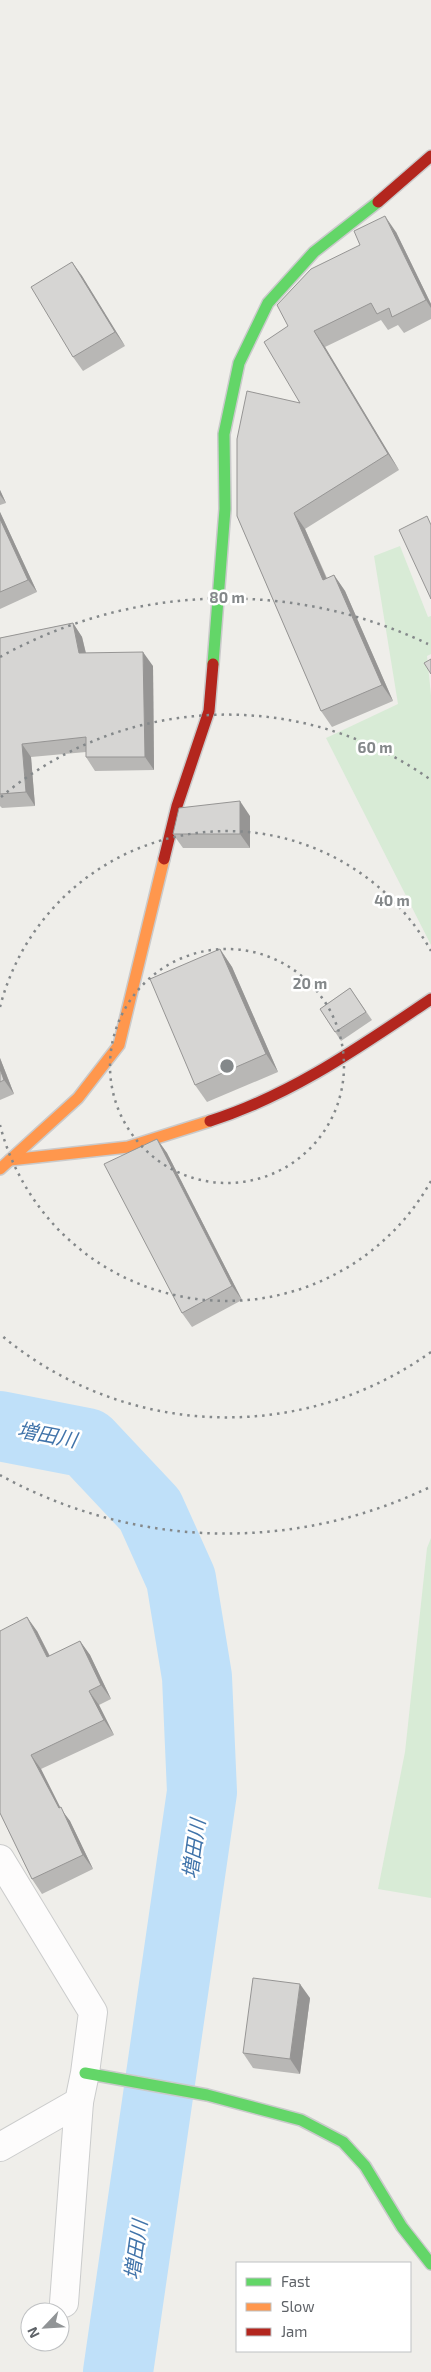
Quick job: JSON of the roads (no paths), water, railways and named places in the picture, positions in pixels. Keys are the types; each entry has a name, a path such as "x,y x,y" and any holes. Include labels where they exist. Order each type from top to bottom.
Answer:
{"street":[{"path":"0,1169 78,1098 120,1045 177,806 208,710 225,508 224,434 239,364 268,304 314,252 372,207 431,156"},
{"path":"10,1160 128,1147 216,1119 298,1084 339,1061 431,999"},
{"path":"0,1859 93,2012 95,2075 79,2102 64,2302"},
{"path":"95,2075 207,2095 301,2120 343,2142 365,2166 402,2227 431,2264"},
{"path":"0,2147 79,2102"}],"waterway":[{"name":"増田川","path":"0,1426 87,1443 150,1510 181,1579 197,1677 202,1792 118,2372"}]}
